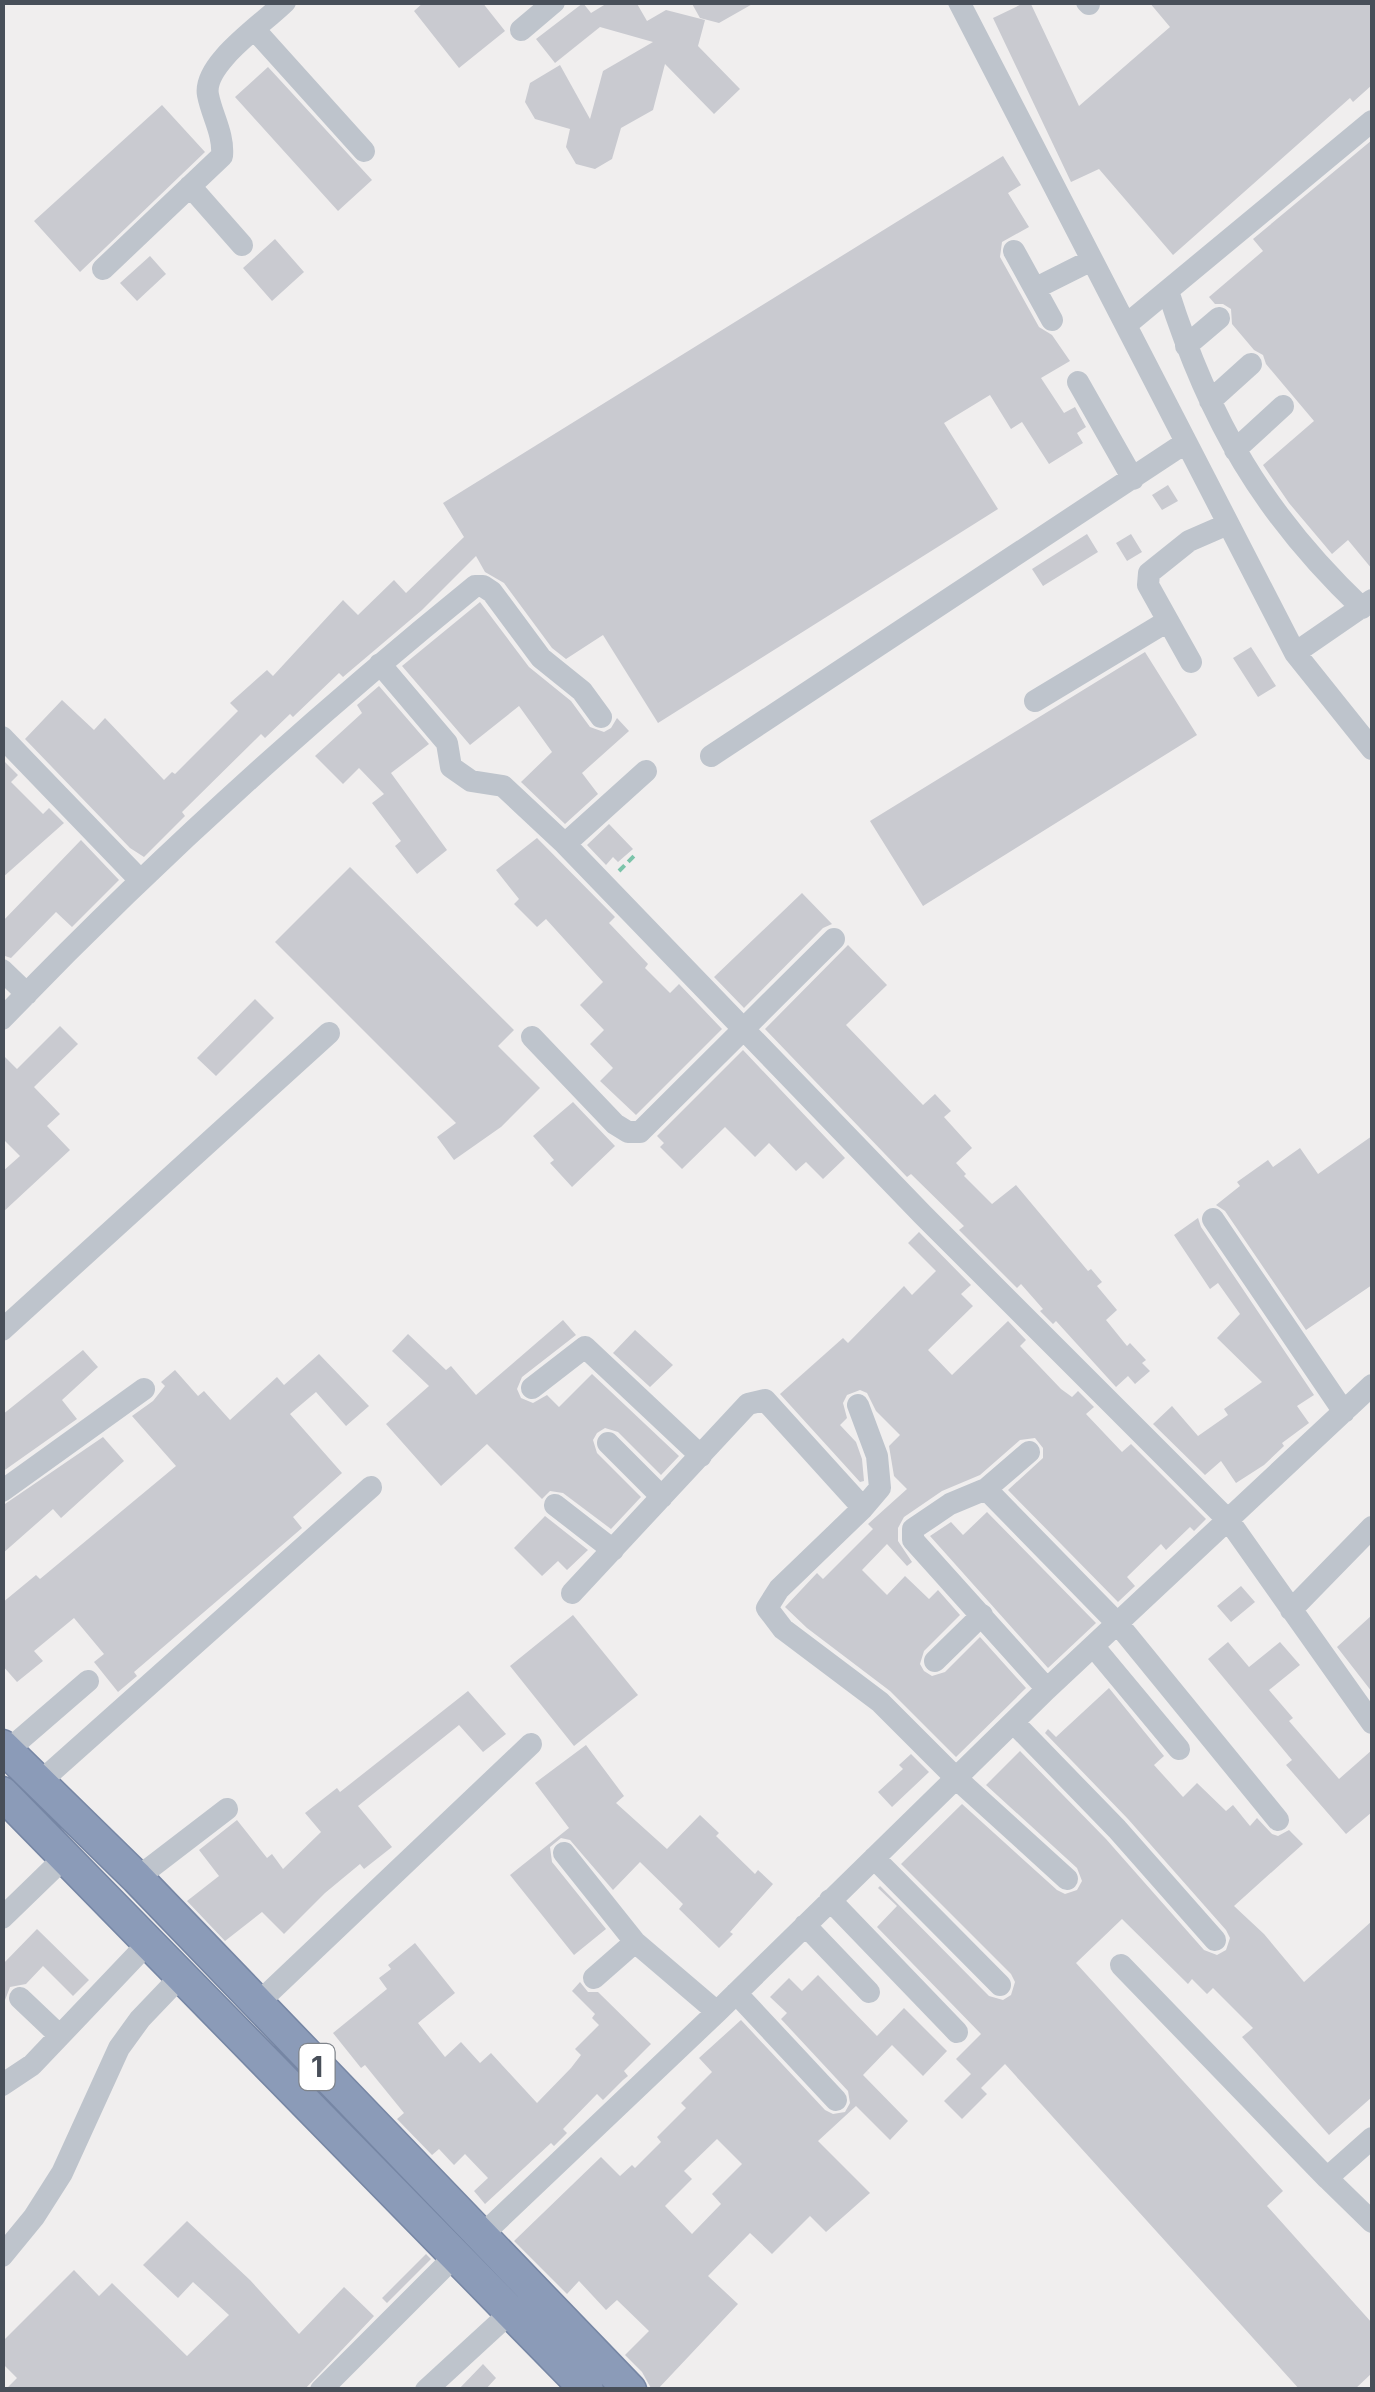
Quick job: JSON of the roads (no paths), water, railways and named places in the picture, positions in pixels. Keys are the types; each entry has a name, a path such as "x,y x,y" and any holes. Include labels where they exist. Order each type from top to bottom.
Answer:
{"highway":[{"name":"1","path":"5,1748 258,2004 468,2246 511,2312 587,2390"},
{"name":"1","path":"2,1793 183,1974 468,2246 630,2390"}],"street":[{"path":"103,269 222,156 223,144 207,91 212,68 285,2"},
{"path":"521,30 554,2"},
{"path":"959,2 1296,653 1372,749"},
{"path":"255,30 364,151"},
{"path":"1126,325 1372,121"},
{"path":"190,186 242,245"},
{"path":"1014,251 1052,320"},
{"path":"1036,288 1092,260"},
{"path":"1168,291 1210,401 1235,450 1278,518 1320,568 1368,604 1296,653"},
{"path":"1186,346 1218,318"},
{"path":"1210,401 1250,364"},
{"path":"1078,382 1134,478"},
{"path":"1235,450 1284,406"},
{"path":"712,756 1186,443"},
{"path":"1191,662 1148,585 1149,574 1190,541 1228,524"},
{"path":"2,1019 140,880 380,664 479,585 492,592 541,658 582,691 601,716"},
{"path":"1035,701 1166,622"},
{"path":"380,664 447,743 451,767 470,780 504,786 566,844 923,1215 1229,1521 1372,1723"},
{"path":"2,736 140,880"},
{"path":"566,844 646,771"},
{"path":"532,1037 615,1124 634,1134 646,1128 834,939"},
{"path":"2,970 26,994"},
{"path":"2,1330 329,1033"},
{"path":"1212,1220 1344,1412"},
{"path":"532,1388 584,1347 701,1456"},
{"path":"321,2390 717,2012 1047,1689 1372,1385"},
{"path":"2,1492 144,1389"},
{"path":"572,1593 748,1404 765,1400 863,1508"},
{"path":"858,1405 877,1456 880,1488 779,1588 767,1608 783,1629 880,1702 1067,1879"},
{"path":"608,1442 662,1497"},
{"path":"1028,1452 986,1489 950,1504 911,1535 1047,1689"},
{"path":"40,1782 372,1486"},
{"path":"986,1489 1118,1624 1278,1820"},
{"path":"554,1505 612,1550"},
{"path":"1291,1610 1372,1527"},
{"path":"935,1661 982,1616"},
{"path":"1094,1648 1179,1748"},
{"path":"5,1748 88,1681"},
{"path":"1014,1722 1117,1829 1215,1940"},
{"path":"258,2004 531,1744"},
{"path":"137,1878 227,1809"},
{"path":"564,1852 635,1942 717,2012"},
{"path":"2,1918 65,1857"},
{"path":"874,1858 1000,1984"},
{"path":"830,1900 958,2032"},
{"path":"805,1925 869,1992"},
{"path":"2,2085 18,2078 32,2065 150,1941"},
{"path":"594,1978 635,1942"},
{"path":"1121,1965 1372,2222"},
{"path":"2,2256 34,2217 62,2173 125,2038 183,1974"},
{"path":"736,1993 836,2100"},
{"path":"20,1998 59,2035"},
{"path":"1328,2178 1372,2138"},
{"path":"426,2390 511,2312"}]}
